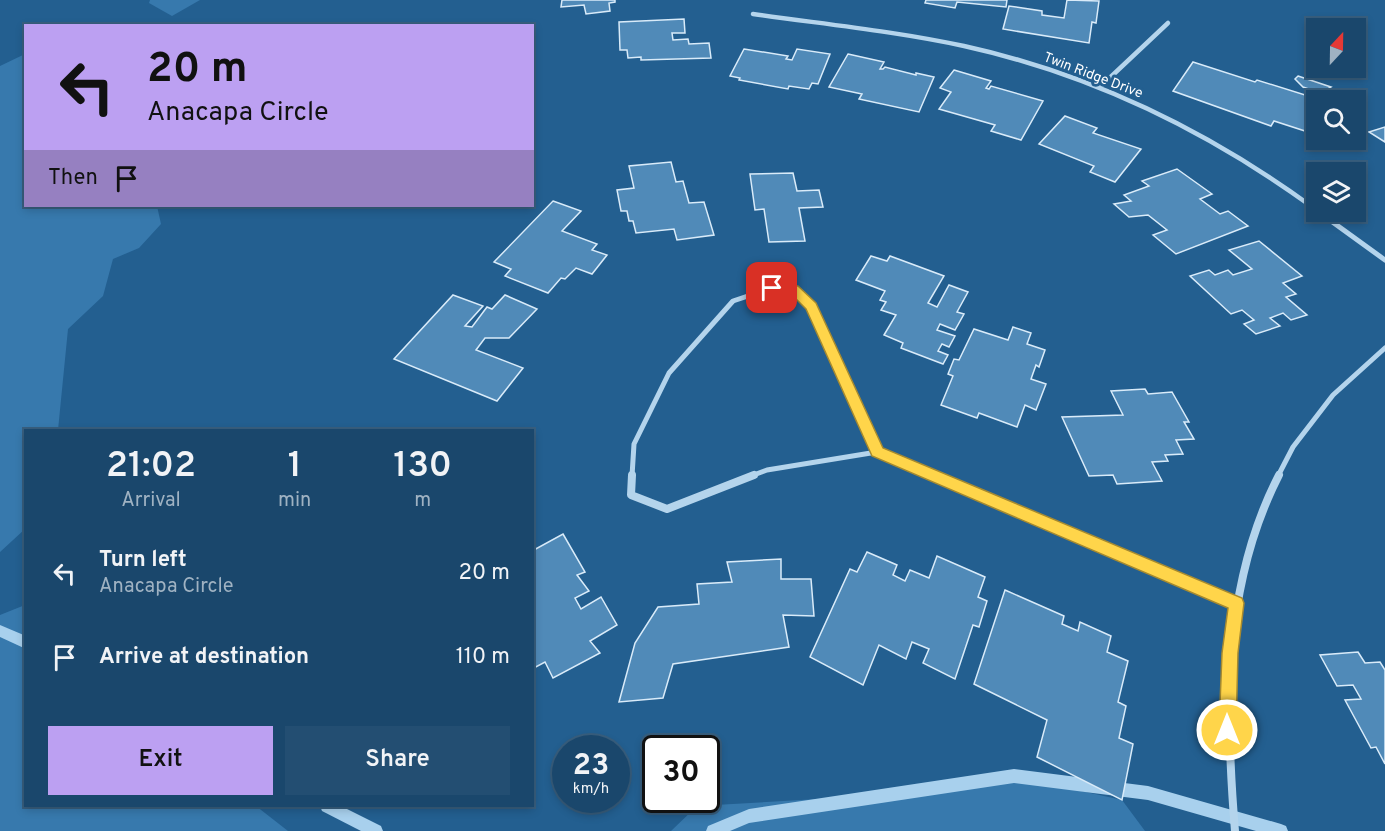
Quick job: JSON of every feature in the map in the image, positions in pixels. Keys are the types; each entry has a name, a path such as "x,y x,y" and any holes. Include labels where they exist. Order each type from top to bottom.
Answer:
{"street":[{"name":"Twin Ridge Drive","path":"753,14 964,46 1022,61 1100,87 1207,138 1260,171 1385,260"},
{"path":"1100,87 1168,24"},
{"path":"877,452 812,306 793,289 772,288 733,301 669,373 634,444 631,495 667,509 767,470 877,452 1236,603"},
{"path":"1235,831 1228,770 1227,709 1236,603 1246,556 1260,513 1276,475 1294,442 1339,385 1385,348"}],"shaded area":[{"path":"150,0 200,0 172,16 149,3"},
{"path":"24,54 24,207 157,207 161,224 139,248 113,259 103,296 68,329 58,429 24,429 24,530 0,552 0,66"},
{"path":"24,605 24,807 257,807 288,831 0,831 0,615"},
{"path":"1014,776 1122,800 1145,831 671,831 690,813 720,813 720,805 870,796"}],"building":[{"path":"562,0 615,0 615,2 609,3 610,11 586,14 584,5 561,7"},
{"path":"926,0 1007,0 1006,7 957,2 955,8 925,3"},
{"path":"1067,0 1099,1 1096,23 1092,22 1089,43 1003,29 1009,6 1042,11 1042,15 1064,18"},
{"path":"684,19 685,33 672,33 673,40 688,39 689,44 709,43 711,58 641,60 641,57 628,58 627,50 620,50 619,22"},
{"path":"744,49 788,56 786,59 792,60 797,49 830,54 818,84 812,83 809,89 789,86 788,89 739,80 740,78 730,76"},
{"path":"848,54 884,62 880,69 885,67 934,77 919,112 859,99 862,94 829,87"},
{"path":"1193,62 1255,82 1257,80 1306,95 1306,129 1305,131 1274,121 1271,126 1173,91"},
{"path":"954,70 991,81 986,88 989,89 991,86 1043,101 1021,140 991,131 995,125 939,109 951,92 940,88"},
{"path":"1298,76 1331,87 1326,90 1311,90 1303,87 1295,79"},
{"path":"1065,116 1097,128 1093,133 1141,149 1115,182 1090,172 1094,166 1039,144"},
{"path":"1385,127 1385,142 1369,132"},
{"path":"671,162 676,182 683,181 689,203 704,202 714,235 677,240 674,229 636,233 633,221 629,221 627,211 621,211 617,190 634,188 629,166"},
{"path":"1177,169 1212,194 1200,199 1220,214 1228,211 1248,226 1176,254 1153,235 1167,230 1148,215 1129,217 1114,204 1131,201 1124,195 1149,186 1142,181"},
{"path":"793,173 797,191 819,190 823,207 799,208 805,241 769,242 764,209 755,210 750,174"},
{"path":"553,201 581,211 562,231 597,244 592,250 607,255 592,274 576,268 565,279 561,278 548,293 505,276 511,269 494,262"},
{"path":"1259,241 1302,276 1283,283 1296,294 1286,297 1307,315 1291,320 1283,313 1270,318 1280,326 1256,334 1244,324 1254,320 1242,310 1231,314 1190,276 1209,270 1215,275 1228,270 1233,275 1252,269 1229,250"},
{"path":"871,256 887,261 890,256 944,276 928,303 937,307 949,285 968,292 957,312 964,314 955,330 940,324 937,330 955,336 949,347 942,344 938,351 948,355 943,364 901,348 903,343 884,335 896,315 881,310 886,302 880,300 885,291 856,280"},
{"path":"453,295 483,306 465,326 472,327 487,307 492,309 505,295 537,309 509,338 485,338 476,350 523,368 497,401 394,359"},
{"path":"1013,327 1031,333 1027,344 1045,350 1039,367 1036,365 1031,379 1046,384 1036,410 1025,405 1017,427 979,413 977,418 941,405 953,376 948,374 954,359 959,360 974,329 1008,340"},
{"path":"1145,389 1148,394 1172,392 1189,422 1184,422 1194,439 1176,440 1183,454 1165,455 1168,461 1152,462 1162,481 1117,484 1113,475 1089,476 1062,417 1123,415 1111,391"},
{"path":"563,534 585,572 577,575 589,591 575,598 581,609 601,597 617,625 590,641 600,653 553,678 545,662 534,668 534,550"},
{"path":"867,552 897,565 893,575 905,581 910,570 929,578 937,556 985,577 978,597 987,601 979,627 973,625 955,679 923,663 929,649 912,642 906,659 879,645 863,685 810,657 850,569 857,572"},
{"path":"781,559 781,579 811,579 814,616 783,615 789,647 673,664 663,698 619,702 635,643 658,607 699,604 697,584 732,582 727,562"},
{"path":"1005,590 1064,616 1062,624 1078,631 1080,622 1111,636 1107,652 1128,661 1118,702 1126,706 1119,738 1133,744 1122,800 1037,757 1047,720 974,684"},
{"path":"1358,652 1365,663 1380,662 1385,670 1385,764 1376,747 1371,748 1345,700 1361,699 1353,685 1337,686 1320,655"}],"waterway":[{"path":"0,631 24,642"},
{"path":"713,831 749,816 1014,776 1148,793 1281,831"},
{"path":"329,807 376,831"}],"route":[{"path":"772,288 793,289 812,306 877,452 1236,603 1230,653 1227,730"}]}
